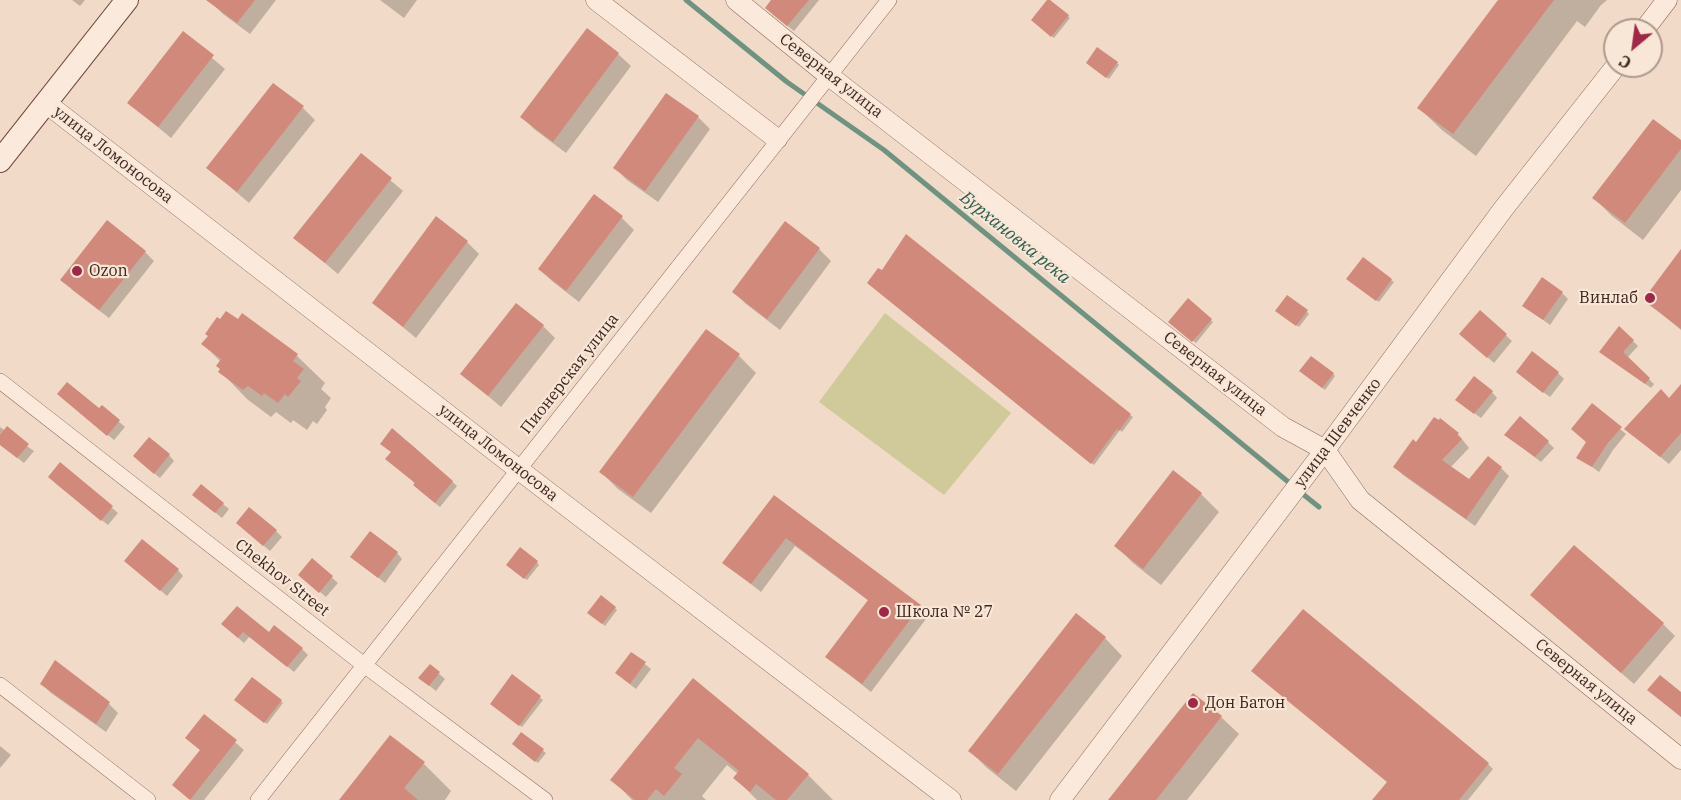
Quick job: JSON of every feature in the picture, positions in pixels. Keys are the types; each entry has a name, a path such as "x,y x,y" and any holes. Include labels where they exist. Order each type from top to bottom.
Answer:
{"main road":[{"path":"0,161 127,0"}],"street":[{"path":"596,0 777,139"},
{"name":"Северная улица","path":"736,0 828,75 1283,427 1325,450 1360,500 1681,759"},
{"name":"Пионерская улица","path":"258,800 777,139 889,0"},
{"path":"1653,18 1667,0"},
{"name":"улица Шевченко","path":"1060,800 1325,450 1504,208 1607,78"},
{"name":"улица Ломоносова","path":"46,103 518,469 951,800"},
{"name":"Chekhov Street","path":"0,381 364,665 545,800"},
{"path":"0,685 148,800"}],"shaded area":[{"path":"885,313 1011,413 944,495 819,402"}],"building":[{"path":"206,0 255,0 237,23"},
{"path":"771,0 809,0 787,26 765,8"},
{"path":"1047,0 1069,15 1051,37 1031,20"},
{"path":"1498,0 1554,0 1453,134 1417,108"},
{"path":"587,28 619,53 553,142 520,117"},
{"path":"183,31 214,55 158,127 127,103"},
{"path":"1097,47 1118,62 1106,78 1086,63"},
{"path":"273,83 304,106 237,192 206,168"},
{"path":"666,93 699,116 645,191 613,168"},
{"path":"1653,119 1681,140 1681,149 1625,223 1592,198"},
{"path":"361,153 392,178 325,263 293,238"},
{"path":"594,194 623,216 566,291 538,269"},
{"path":"436,216 468,241 403,327 372,303"},
{"path":"107,220 146,251 99,310 60,280"},
{"path":"785,221 820,248 767,319 732,292"},
{"path":"906,234 1131,414 1091,464 867,283 878,268 882,270"},
{"path":"1681,249 1681,329 1643,300"},
{"path":"1363,257 1392,279 1376,301 1346,279"},
{"path":"1542,277 1563,292 1543,320 1522,306"},
{"path":"1287,295 1308,310 1296,326 1275,311"},
{"path":"1188,298 1212,319 1192,342 1168,322"},
{"path":"516,303 544,325 488,396 460,374"},
{"path":"1480,310 1507,334 1487,358 1459,334"},
{"path":"226,311 238,319 242,313 298,354 293,361 304,369 297,378 301,381 288,397 285,394 278,403 248,386 243,390 218,372 220,369 216,366 221,359 201,344 208,336 205,334 217,317 220,319"},
{"path":"1619,326 1634,340 1623,352 1650,378 1645,384 1599,352"},
{"path":"706,329 740,354 633,497 599,472"},
{"path":"1532,351 1559,372 1543,393 1516,372"},
{"path":"1311,356 1334,373 1322,388 1299,371"},
{"path":"1474,376 1493,391 1474,414 1455,400"},
{"path":"67,382 99,408 102,405 120,420 107,436 57,394"},
{"path":"1681,384 1681,433 1660,457 1624,429 1661,389 1669,398"},
{"path":"1592,403 1622,427 1592,467 1576,458 1586,442 1571,429"},
{"path":"1520,416 1549,441 1535,457 1504,435"},
{"path":"1434,417 1439,420 1440,418 1459,433 1457,435 1462,439 1442,460 1469,479 1488,456 1502,467 1466,519 1393,467 1413,439 1416,442"},
{"path":"7,426 29,444 17,458 0,445 0,435"},
{"path":"392,428 453,481 435,503 413,485 415,483 385,459 391,452 380,444"},
{"path":"149,437 170,454 154,474 133,456"},
{"path":"60,462 113,506 101,521 48,477"},
{"path":"1173,470 1202,493 1143,569 1114,546"},
{"path":"201,484 224,503 215,513 192,495"},
{"path":"774,495 921,605 862,684 825,657 868,600 786,538 751,584 722,563"},
{"path":"249,507 277,530 263,546 236,523"},
{"path":"370,531 398,552 378,578 350,557"},
{"path":"142,539 179,569 160,591 124,561"},
{"path":"1574,545 1664,623 1621,673 1530,595"},
{"path":"520,547 538,561 524,579 506,565"},
{"path":"312,558 333,576 319,593 298,575"},
{"path":"601,595 616,607 602,624 587,613"},
{"path":"237,606 269,632 274,625 303,648 287,667 243,632 238,638 221,624"},
{"path":"1303,609 1489,763 1459,800 1372,800 1387,782 1251,671"},
{"path":"1076,613 1106,637 998,774 968,751"},
{"path":"631,652 646,662 630,684 615,673"},
{"path":"55,660 110,702 96,724 40,684"},
{"path":"430,664 440,672 429,686 418,678"},
{"path":"512,674 541,696 519,726 490,704"},
{"path":"1660,675 1681,692 1681,717 1647,690"},
{"path":"252,677 282,700 264,723 234,700"},
{"path":"693,678 809,774 787,800 776,800 756,784 750,792 733,778 739,771 698,738 674,768 682,774 664,796 656,789 647,800 635,800 610,780"},
{"path":"1193,693 1222,716 1156,800 1108,800"},
{"path":"204,714 237,740 190,800 172,785 200,750 185,738"},
{"path":"521,732 544,749 535,762 512,744"},
{"path":"390,735 425,762 404,788 418,800 339,800"}],"waterway":[{"name":"Бурхановка река","path":"686,0 787,82 884,150 1292,485"},
{"name":"Бурхановка река","path":"1299,491 1319,507"}],"place":[{"name":"Ozon","path":"77,271"},
{"name":"Винлаб","path":"1650,298"},
{"name":"Школа № 27","path":"884,612"},
{"name":"Дон Батон","path":"1193,703"}]}
